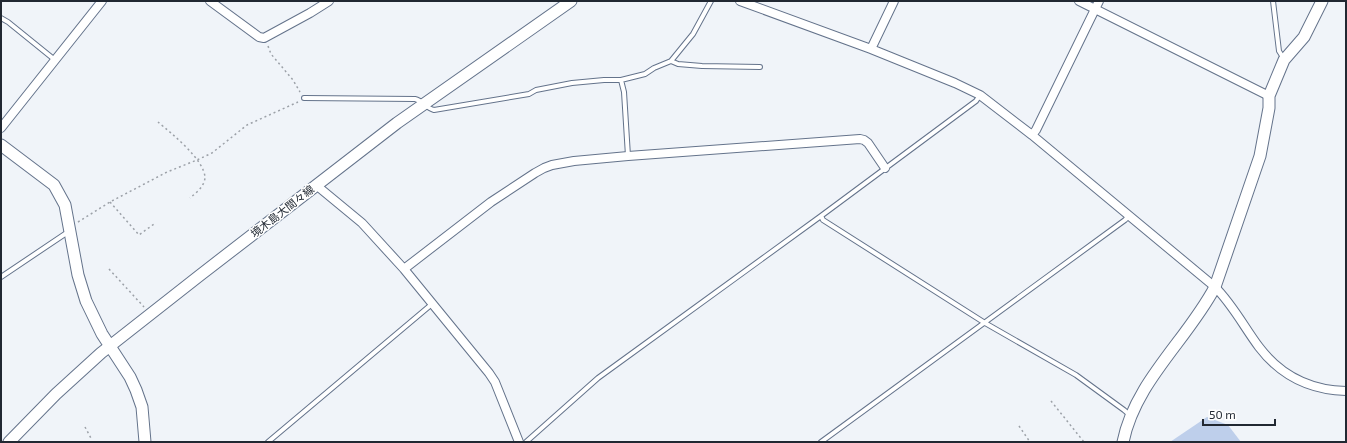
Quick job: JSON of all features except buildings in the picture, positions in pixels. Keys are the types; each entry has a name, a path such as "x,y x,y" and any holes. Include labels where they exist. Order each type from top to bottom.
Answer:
{"street":[{"path":"1,128 102,1"},
{"path":"210,1 259,37 264,38 329,1"},
{"name":"境木島大間々線","path":"9,442 56,394 110,346 397,123 571,1"},
{"path":"740,1 871,49 955,83 980,95 1032,135 1215,287 1231,305 1258,346 1277,366 1288,374 1309,385 1332,391 1346,391"},
{"path":"871,49 894,1"},
{"path":"1079,1 1269,96"},
{"path":"1032,135 1036,130 1099,1"},
{"path":"1123,442 1130,416 1150,380 1210,297 1215,287 1260,156 1269,108 1269,96 1284,60 1304,36 1322,1"},
{"path":"404,269 491,202 544,168 574,161 860,139 864,140 868,144 885,168"},
{"path":"1,145 54,185 65,205 78,275 86,300 99,328 130,377 136,390 142,407 145,442"},
{"path":"316,185 362,223 404,269 495,382 519,442"}],"lane":[{"path":"304,98 415,99 428,109 445,109 530,94 536,90 572,83 621,80 644,74 671,61 693,34 711,1"},
{"path":"1273,1 1279,51 1284,60"},
{"path":"1,18 56,60"},
{"path":"671,61 678,64 702,66 760,67"},
{"path":"621,80 624,92 628,156"},
{"path":"526,442 598,378 821,216 976,101 980,95"},
{"path":"821,216 823,220 985,323 1076,375 1130,416"},
{"path":"821,442 1129,216"},
{"path":"1,276 70,230"},
{"path":"268,442 433,304"}],"path":[{"path":"70,230 110,202 167,172 197,160 220,147 247,125 261,117 294,104 304,98 294,80 271,54 264,38"},
{"path":"158,122 179,140 197,160 204,171 205,180 201,188 190,198"},
{"path":"110,202 139,235 154,224"},
{"path":"109,269 150,315"},
{"path":"1051,401 1084,442"},
{"path":"1019,426 1030,442"},
{"path":"85,427 92,440"}],"shaded area":[{"path":"1207,417 1228,425 1241,442 1170,442"}]}
